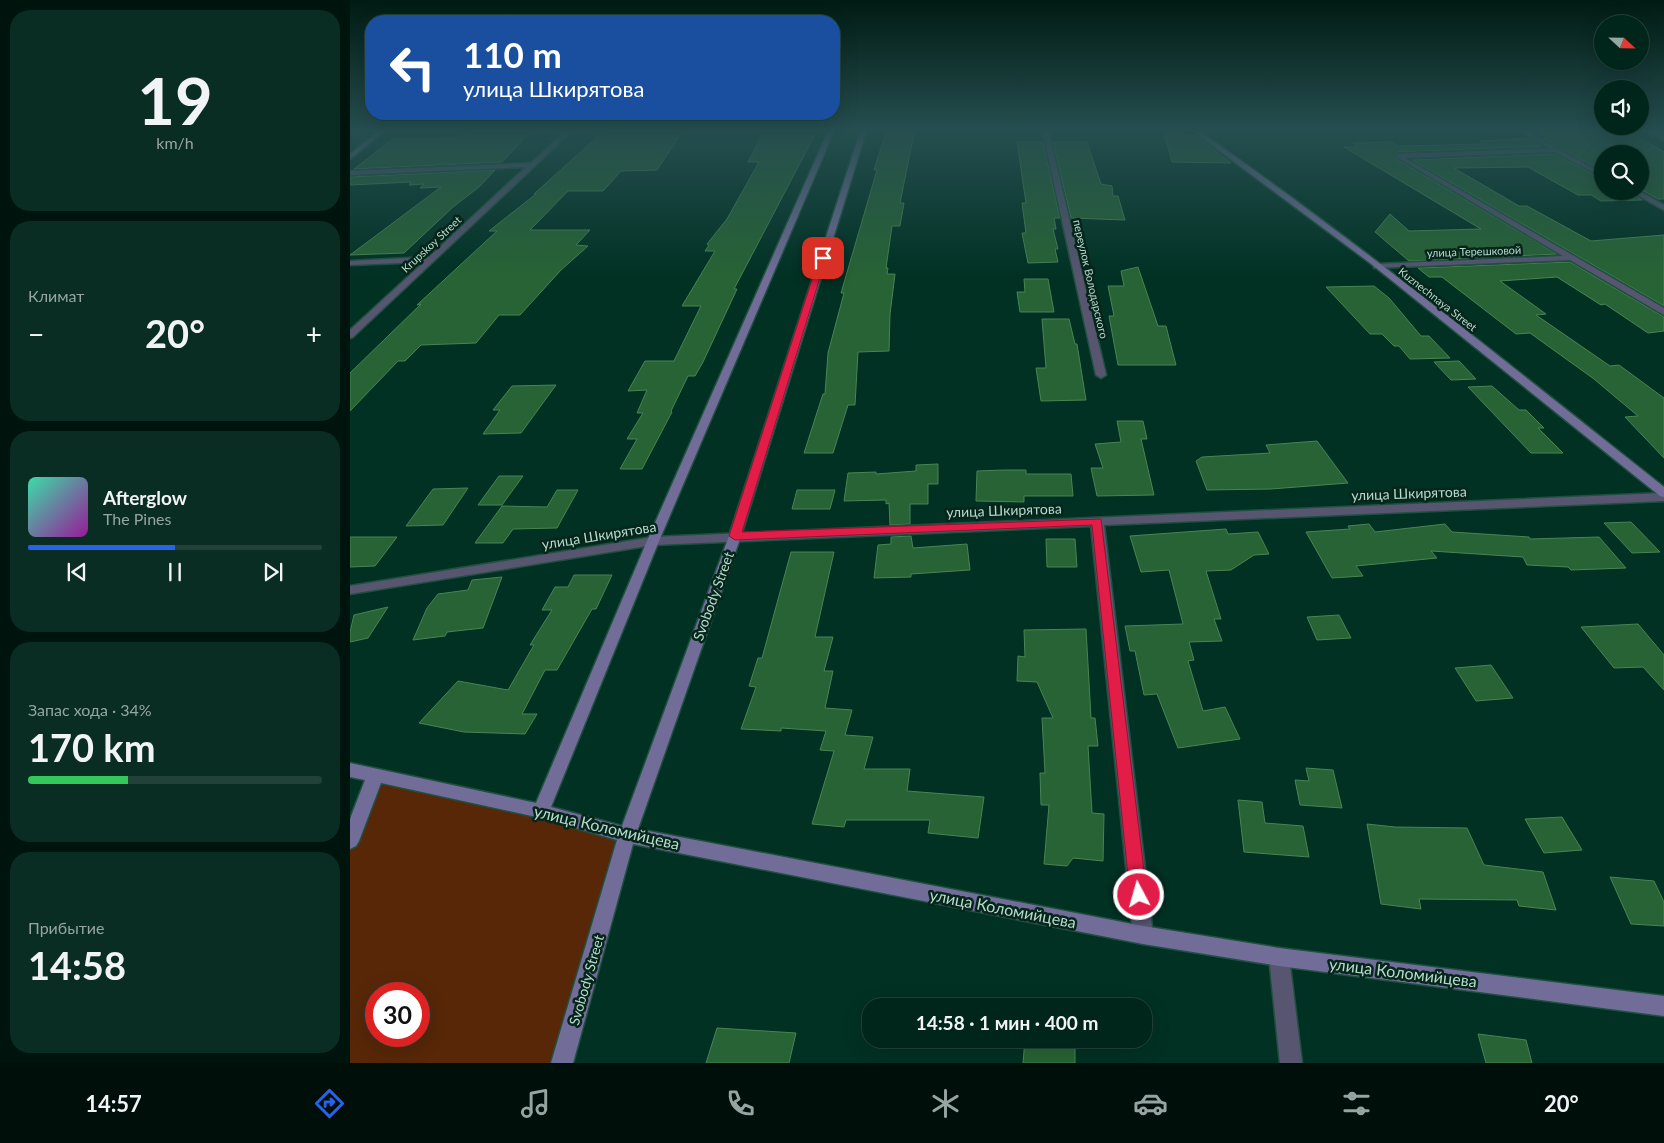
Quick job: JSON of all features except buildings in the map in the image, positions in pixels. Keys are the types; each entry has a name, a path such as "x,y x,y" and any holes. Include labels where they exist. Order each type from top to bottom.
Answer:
{"street":[{"name":"Krupskoy Street","path":"350,335 517,179"},
{"path":"541,811 653,541 810,179"},
{"name":"Svobody Street","path":"562,1063 627,835 735,536 848,179"},
{"name":"переулок Володарского","path":"1056,179 1101,375"},
{"name":"Kuznechnaya Street","path":"1263,179 1664,493"},
{"name":"улица Терешковой","path":"1437,179 1664,312"},
{"path":"1649,200 1664,208"},
{"path":"350,263 432,258"},
{"name":"улица Терешковой","path":"1377,266 1572,258"},
{"name":"улица Шкирятова","path":"350,590 653,541 1664,497"},
{"path":"1097,521 1143,935"},
{"name":"улица Коломийцева","path":"350,770 541,811 627,835 1143,935 1279,956 1664,1006"},
{"path":"350,841 375,776"},
{"path":"1279,956 1291,1063"}],"shaded area":[{"path":"375,776 627,835 563,1063 350,1063 350,841"}],"route":[{"path":"823,258 735,536 1097,521 1139,895"}]}
